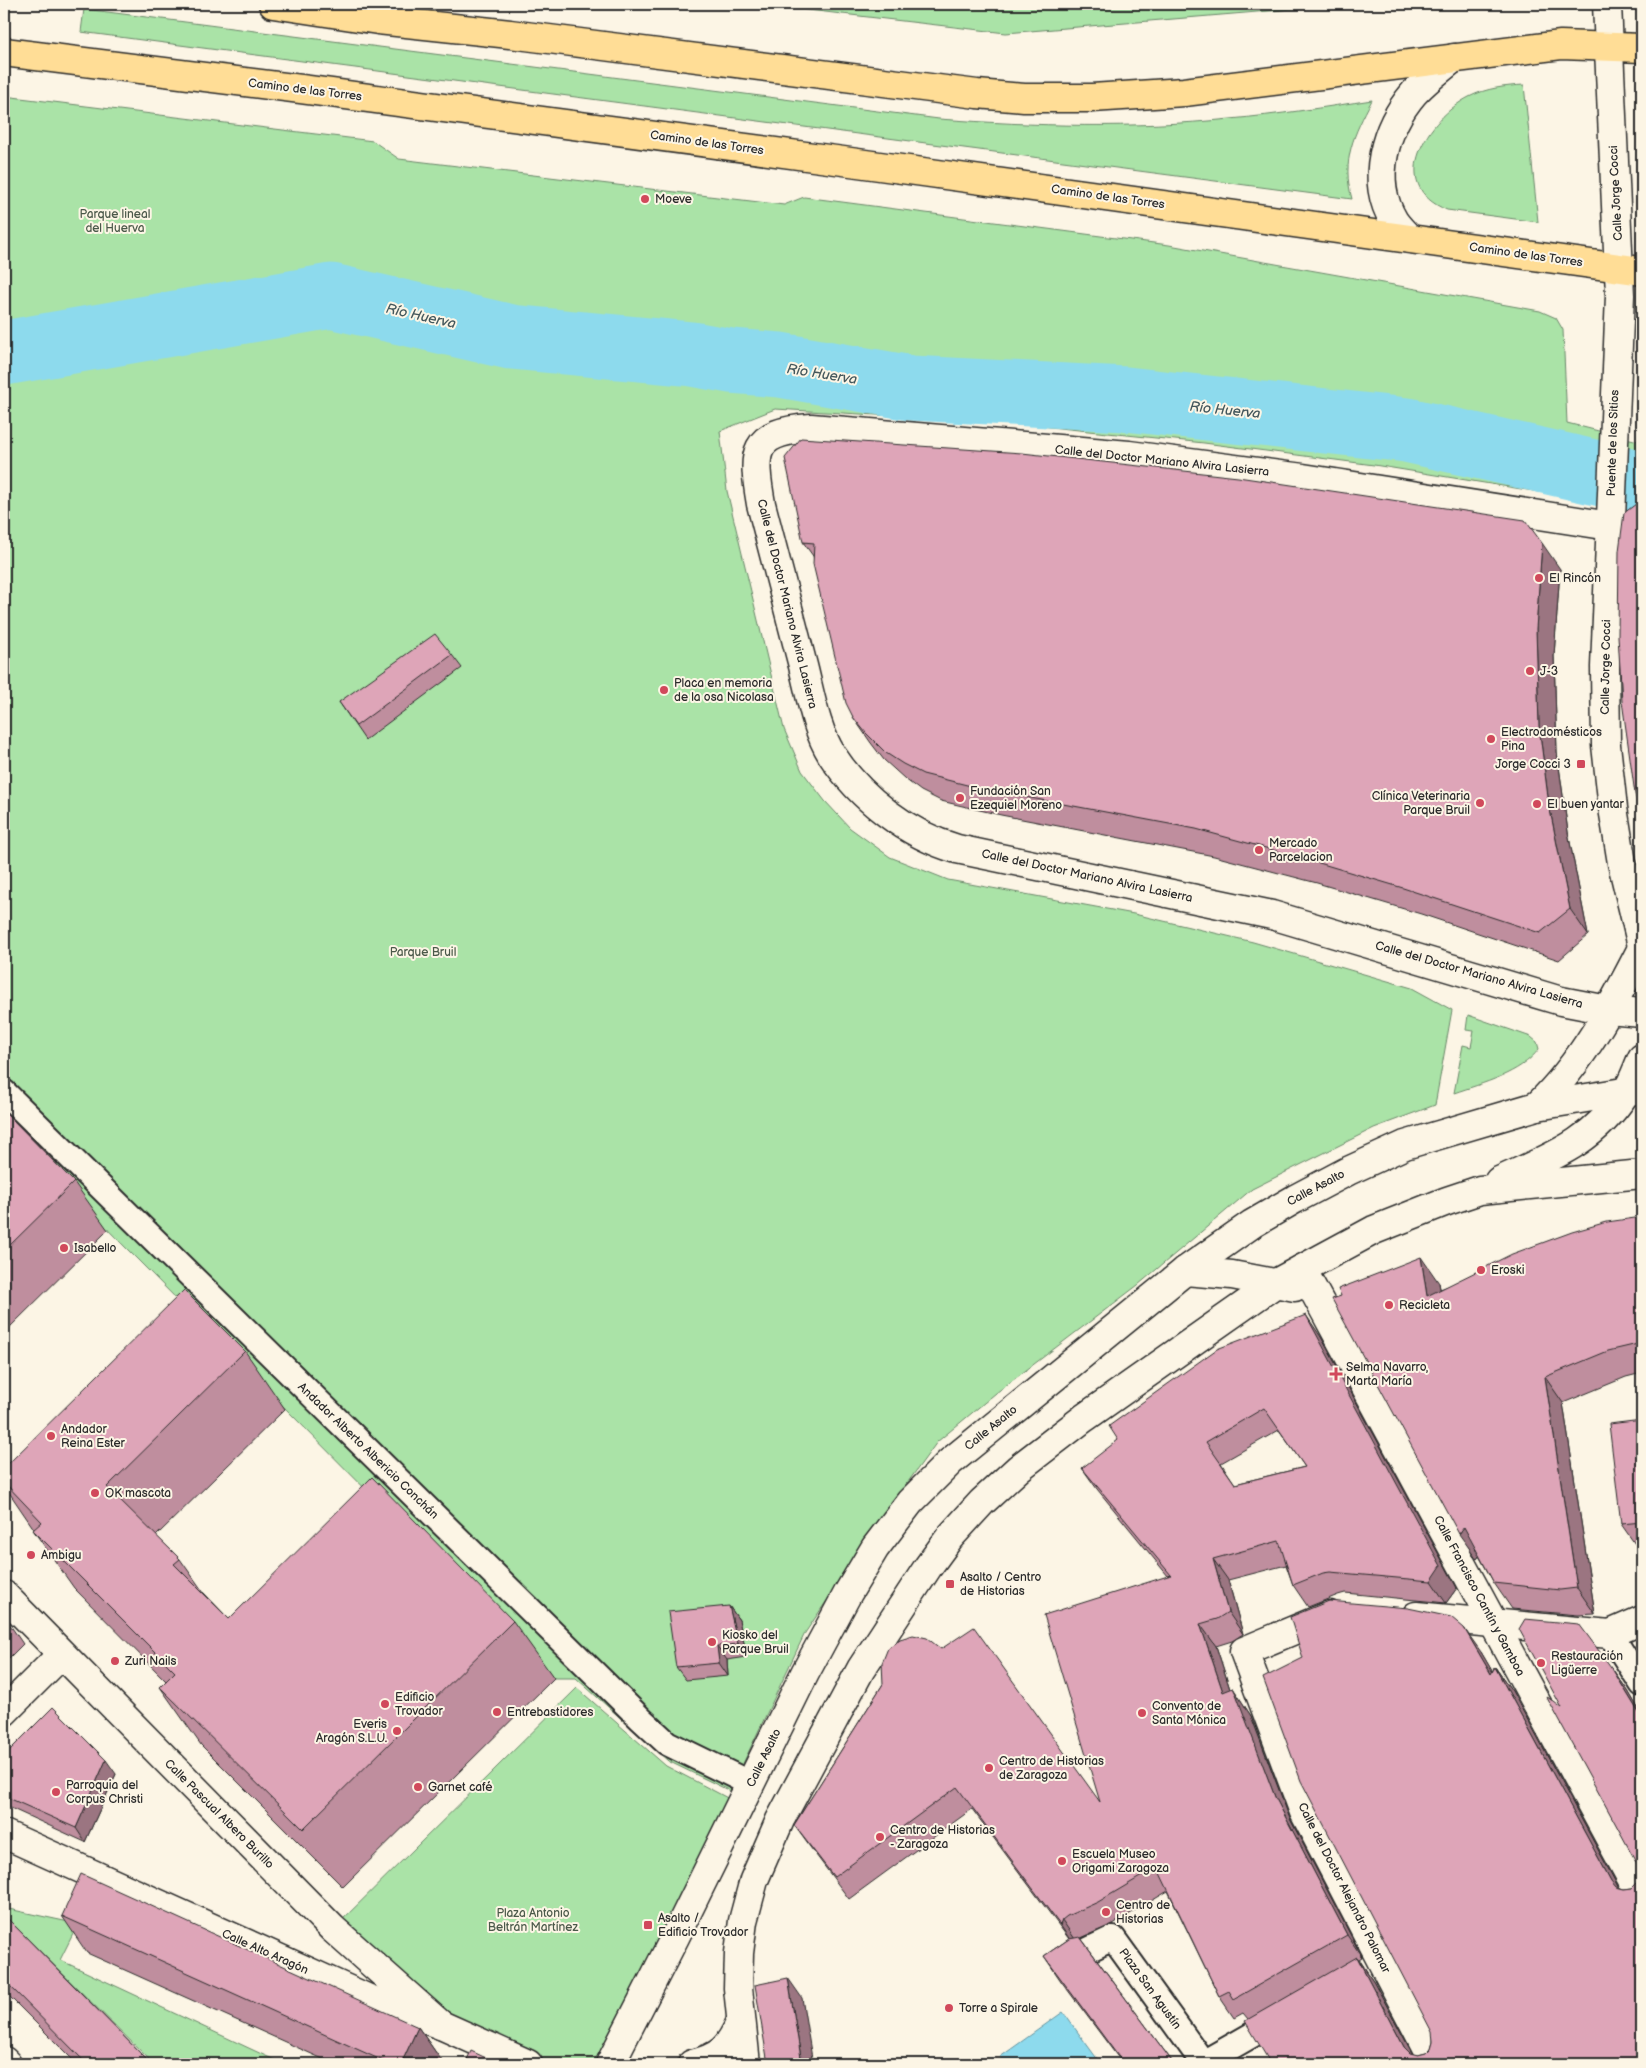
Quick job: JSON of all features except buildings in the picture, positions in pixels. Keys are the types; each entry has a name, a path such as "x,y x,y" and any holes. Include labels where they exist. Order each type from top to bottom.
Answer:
{"main road":[{"path":"273,4 378,20 510,34 977,94 1024,98 1092,98 1184,92 1561,45 1642,48"},
{"name":"Camino de las Torres","path":"4,52 410,103 1409,238 1631,270"}],"street":[{"path":"335,4 378,20"},
{"name":"Calle Jorge Cocci","path":"1607,4 1631,270 1619,335 1615,382"},
{"path":"1409,238 1395,222 1388,208 1381,174 1384,151 1402,109 1415,92 1454,58"},
{"name":"Puente de los Sitios","path":"1610,515 1615,382"},
{"name":"Calle del Doctor Mariano Alvira Lasierra","path":"1642,531 1610,515 1138,457 811,428 778,432 760,448 756,460 756,474 761,504 822,733 832,754 847,774 891,817 906,827 930,840 950,847 1272,915 1561,1001 1608,1010 1642,1013"},
{"name":"Calle Jorge Cocci","path":"1537,1106 1562,1079 1590,1040 1622,988 1642,947 1622,863 1613,808 1606,745 1604,668 1610,515"},
{"path":"746,2064 738,1988 739,1953 743,1921 754,1880 780,1820 861,1669 950,1537 982,1502 1020,1468 1084,1418 1276,1283 1374,1230 1446,1201 1480,1190 1564,1151 1585,1138 1635,1090 1642,1058"},
{"name":"Calle Asalto","path":"610,2064 805,1673 848,1593 875,1548 910,1502 950,1462 1185,1271 1252,1224 1348,1171 1405,1144 1537,1106 1635,1090"},
{"name":"Andador Alberto Albericio Conchán","path":"4,1092 667,1744 751,1784"},
{"path":"1480,1190 1642,1174"},
{"name":"Calle Francisco Cantín y Gamboa","path":"1302,1269 1642,1898"},
{"path":"1185,1271 1232,1275 1276,1283 1292,1286 1315,1295"},
{"name":"Calle Pascual Albero Burillo","path":"4,1596 333,1928 441,2025"},
{"name":"Calle del Doctor Alejandro Palomar","path":"1353,1610 1344,1609 1244,1651 1304,1812 1373,1966 1435,2064"},
{"path":"1391,1614 1610,1634 1642,1620"},
{"path":"1610,1634 1642,1684"},
{"path":"4,1712 61,1655"},
{"name":"Calle Alto Aragón","path":"4,1834 369,1999 441,2025 528,2064"},
{"name":"Plaza San Agustín","path":"1088,1950 1113,1938 1204,2063 1296,2010"},
{"path":"692,2064 708,2060 728,2046 741,2021"},
{"path":"4,2061 7,2064"}],"green space":[{"path":"756,4 1353,4 1006,33"},
{"path":"84,9 939,119 1048,125 1157,124 1301,111 1372,100 1351,148 1348,172 1352,199 81,32"},
{"path":"1524,85 1538,222 1447,210 1428,199 1419,185 1416,169 1419,152 1428,135 1440,120 1454,107 1482,91"},
{"name":"Parque Bruil","path":"4,96 373,141 399,159 784,205 804,197 1169,245 1540,311 1556,318 1563,330 1567,423 1642,442 1642,499 1566,492 1564,496 1374,465 1204,443 1011,423 775,409 720,431 727,491 784,729 802,771 825,801 850,828 890,857 948,880 1134,914 1253,942 1412,988 1452,1010 1435,1105 1374,1128 1252,1189 1138,1285 996,1393 937,1442 892,1504 805,1633 730,1791 668,1761 576,1678 553,1678 4,1125"},
{"path":"1468,1015 1531,1037 1537,1042 1539,1049 1522,1065 1500,1077 1454,1093 1463,1045 1471,1047 1474,1031 1466,1030"},
{"name":"Plaza Antonio Beltrán Martínez","path":"577,1688 666,1766 741,1805 610,2064 528,2064 441,2025 333,1929"},
{"path":"4,1908 78,1924 60,1960 283,2064 154,2064 4,1916"}],"water":[{"path":"1063,2012 1101,2064 1006,2064 1000,2057"}],"waterway":[{"name":"Río Huerva","path":"4,353 331,296 511,337 692,354 731,361 780,365 911,388 1126,399 1407,430 1642,483"}],"place":[{"name":"Moeve","path":"645,199"},
{"name":"El Rincón","path":"1539,578"},
{"name":"J-3","path":"1530,671"},
{"name":"Placa en memoria de la osa Nicolasa","path":"664,690"},
{"name":"Electrodomésticos Pina","path":"1491,739"},
{"name":"Jorge Cocci 3","path":"1581,764"},
{"name":"Fundación San Ezequiel Moreno","path":"960,798"},
{"name":"Clínica Veterinaria Parque Bruil","path":"1480,803"},
{"name":"El buen yantar","path":"1537,804"},
{"name":"Mercado Parcelacion","path":"1259,850"},
{"name":"Isabello","path":"64,1248"},
{"name":"Eroski","path":"1481,1270"},
{"name":"Recicleta","path":"1389,1305"},
{"name":"Selma Navarro, Marta María","path":"1336,1374"},
{"name":"Andador Reina Ester","path":"51,1436"},
{"name":"OK mascota","path":"95,1493"},
{"name":"Ambigu","path":"31,1555"},
{"name":"Asalto / Centro de Historias","path":"950,1584"},
{"name":"Kiosko del Parque Bruil","path":"712,1642"},
{"name":"Zuri Nails","path":"115,1661"},
{"name":"Restauración Ligüerre","path":"1541,1663"},
{"name":"Edificio Trovador","path":"385,1704"},
{"name":"Entrebastidores","path":"497,1712"},
{"name":"Convento de Santa Mónica","path":"1142,1713"},
{"name":"Everis Aragón S.L.U.","path":"397,1731"},
{"name":"Centro de Historias de Zaragoza","path":"989,1768"},
{"name":"Garnet café","path":"418,1787"},
{"name":"Parroquia del Corpus Christi","path":"56,1792"},
{"name":"Centro de Historias - Zaragoza","path":"880,1837"},
{"name":"Escuela Museo Origami Zaragoza","path":"1062,1861"},
{"name":"Centro de Historias","path":"1106,1912"},
{"name":"Asalto / Edificio Trovador","path":"648,1925"},
{"name":"Torre a Spirale","path":"949,2008"}],"park label":[{"name":"Parque lineal del Huerva","path":"115,221"}]}
